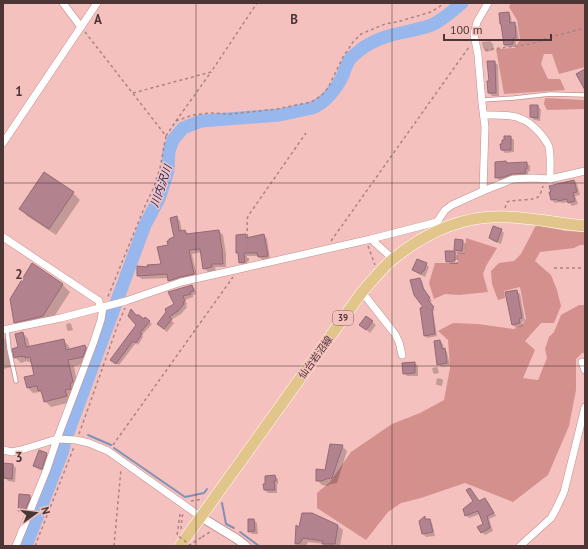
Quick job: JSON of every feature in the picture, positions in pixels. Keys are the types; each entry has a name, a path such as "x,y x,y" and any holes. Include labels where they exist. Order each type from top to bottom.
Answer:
{"main road":[{"name":"仙台岩沼線","path":"180,546 362,292 393,259 434,232 448,226 487,217 505,216 527,218 585,226"}],"street":[{"path":"63,3 81,27"},
{"path":"3,143 97,3"},
{"path":"483,191 485,127 474,34 477,22 488,3"},
{"path":"484,115 513,116 525,120 536,129 544,138 548,146 550,159 547,179"},
{"path":"5,330 104,307 181,282 325,250 437,222 445,210 452,205 513,179 547,179 585,171"},
{"path":"3,237 99,302 104,307"},
{"path":"371,239 393,259"},
{"path":"362,292 395,334 399,342 402,355"},
{"path":"16,546 59,439 93,344 104,307"},
{"path":"582,362 585,370"},
{"path":"520,546 551,518 561,500 585,407"},
{"path":"3,450 12,452 59,439 75,440 98,446 246,546"}],"lane":[{"path":"482,100 550,94 585,95"},
{"path":"5,330 16,381"}],"path":[{"path":"104,307 154,187 160,168 166,136 257,3"},
{"path":"176,121 193,115 210,113 231,114 277,109 311,102 321,96 328,88 343,57 353,42 361,34 385,24 398,22 430,12 445,3"},
{"path":"81,27 166,136"},
{"path":"325,250 470,45 476,48 531,44 547,38 585,28"},
{"path":"133,93 211,72"},
{"path":"248,267 248,216 306,133"},
{"path":"505,216 507,202 511,200 538,198 547,179"},
{"path":"554,268 585,268"},
{"path":"113,445 236,274 235,270"},
{"path":"35,546 127,300"},
{"path":"114,546 122,462"},
{"path":"184,514 182,512 180,514 177,535 190,545 211,532"}],"shaded area":[{"path":"511,3 585,3 585,67 559,74 552,54 544,54 541,64 548,79 560,79 565,90 504,94 496,49 515,48 520,39 517,20 509,7"},
{"path":"545,98 585,100 585,109 547,110 544,104"},
{"path":"536,225 566,231 585,232 585,245 580,245 574,248 540,252 535,261 551,275 561,306 554,323 541,323 525,341 535,350 523,378 538,380 547,358 545,349 549,337 554,332 561,315 579,305 585,305 585,353 582,353 576,359 576,390 569,426 548,475 513,502 465,483 401,503 388,512 366,540 317,508 317,493 330,482 351,452 392,424 420,413 444,400 450,368 448,340 438,331 453,323 478,324 514,329 522,325 526,319 520,287 504,291 505,298 498,300 492,284 491,271 499,263 514,261 521,254"},
{"path":"466,238 497,248 483,274 488,292 459,295 445,294 434,299 429,283 435,263 458,263 457,253 465,253"}],"building":[{"path":"509,12 510,23 515,22 516,38 513,38 513,44 504,45 499,13"},
{"path":"487,61 495,61 496,93 488,93 487,81 489,81"},
{"path":"585,69 585,90 576,74"},
{"path":"530,105 538,105 538,118 530,117"},
{"path":"504,136 511,136 511,150 501,150 500,144 502,144 502,140 504,140"},
{"path":"506,161 507,163 527,162 527,169 525,169 526,173 512,174 495,178 495,162"},
{"path":"44,172 74,192 49,229 19,209"},
{"path":"574,180 577,192 573,193 575,201 568,203 567,199 558,201 557,199 551,200 549,186"},
{"path":"177,216 179,231 185,230 186,234 219,230 223,264 212,264 212,267 203,269 200,249 189,250 194,274 168,281 167,274 137,276 137,266 148,267 147,265 161,264 157,247 168,245 167,241 174,237 170,218"},
{"path":"493,226 502,229 497,242 489,238"},
{"path":"246,234 246,238 264,234 268,256 258,257 257,253 244,253 245,262 239,263 238,253 236,253 236,235"},
{"path":"455,239 463,240 462,251 454,250"},
{"path":"445,251 455,251 455,261 446,262"},
{"path":"417,259 427,263 421,274 412,270"},
{"path":"32,263 63,284 43,316 14,323 10,299"},
{"path":"420,278 423,288 430,298 428,300 434,307 432,309 435,334 424,336 420,308 423,307 414,295 410,280"},
{"path":"192,285 194,291 190,292 191,294 183,296 185,301 183,302 184,304 178,311 169,317 172,319 164,329 157,324 166,312 165,309 174,304 168,292"},
{"path":"517,290 522,318 519,319 520,323 512,325 505,292"},
{"path":"131,309 136,315 139,315 144,319 145,317 150,321 140,333 142,334 136,343 133,341 116,364 110,360 136,325 128,316"},
{"path":"366,316 373,321 366,330 359,325"},
{"path":"23,332 26,347 64,339 66,350 85,345 86,348 83,357 68,360 73,382 70,384 71,389 65,390 67,396 44,402 41,390 38,391 37,386 27,388 24,377 34,375 30,357 25,358 25,356 21,356 14,358 12,349 18,347 15,334"},
{"path":"440,340 442,349 445,348 447,363 437,365 434,341"},
{"path":"415,362 415,373 403,374 402,363"},
{"path":"330,444 343,445 332,478 316,481 316,469 325,470"},
{"path":"39,450 47,453 42,469 33,466"},
{"path":"3,463 13,464 12,479 4,478"},
{"path":"275,475 275,490 264,490 263,484 265,484 265,476"},
{"path":"470,488 479,501 485,498 494,513 487,516 490,528 481,533 477,527 483,524 478,511 465,516 463,509 473,501 466,490"},
{"path":"19,494 30,495 25,511 18,511"},
{"path":"302,513 312,513 338,525 335,544 322,544 323,541 303,538 300,543 295,544 296,525 299,527"},
{"path":"425,516 425,519 430,519 433,532 422,534 419,521"},
{"path":"248,519 254,519 255,531 248,532"}],"waterway":[{"name":"川内沢川","path":"26,546 62,453 66,438 145,225 159,199 168,171 169,151 173,140 183,128 201,121 280,115 312,108 327,99 343,75 347,64 353,56 368,44 385,37 429,26 438,22 462,3"},
{"path":"88,435 111,445"},
{"path":"114,448 185,497 204,493 207,489"},
{"path":"222,503 226,524 234,528"},
{"path":"240,532 259,546"}]}
